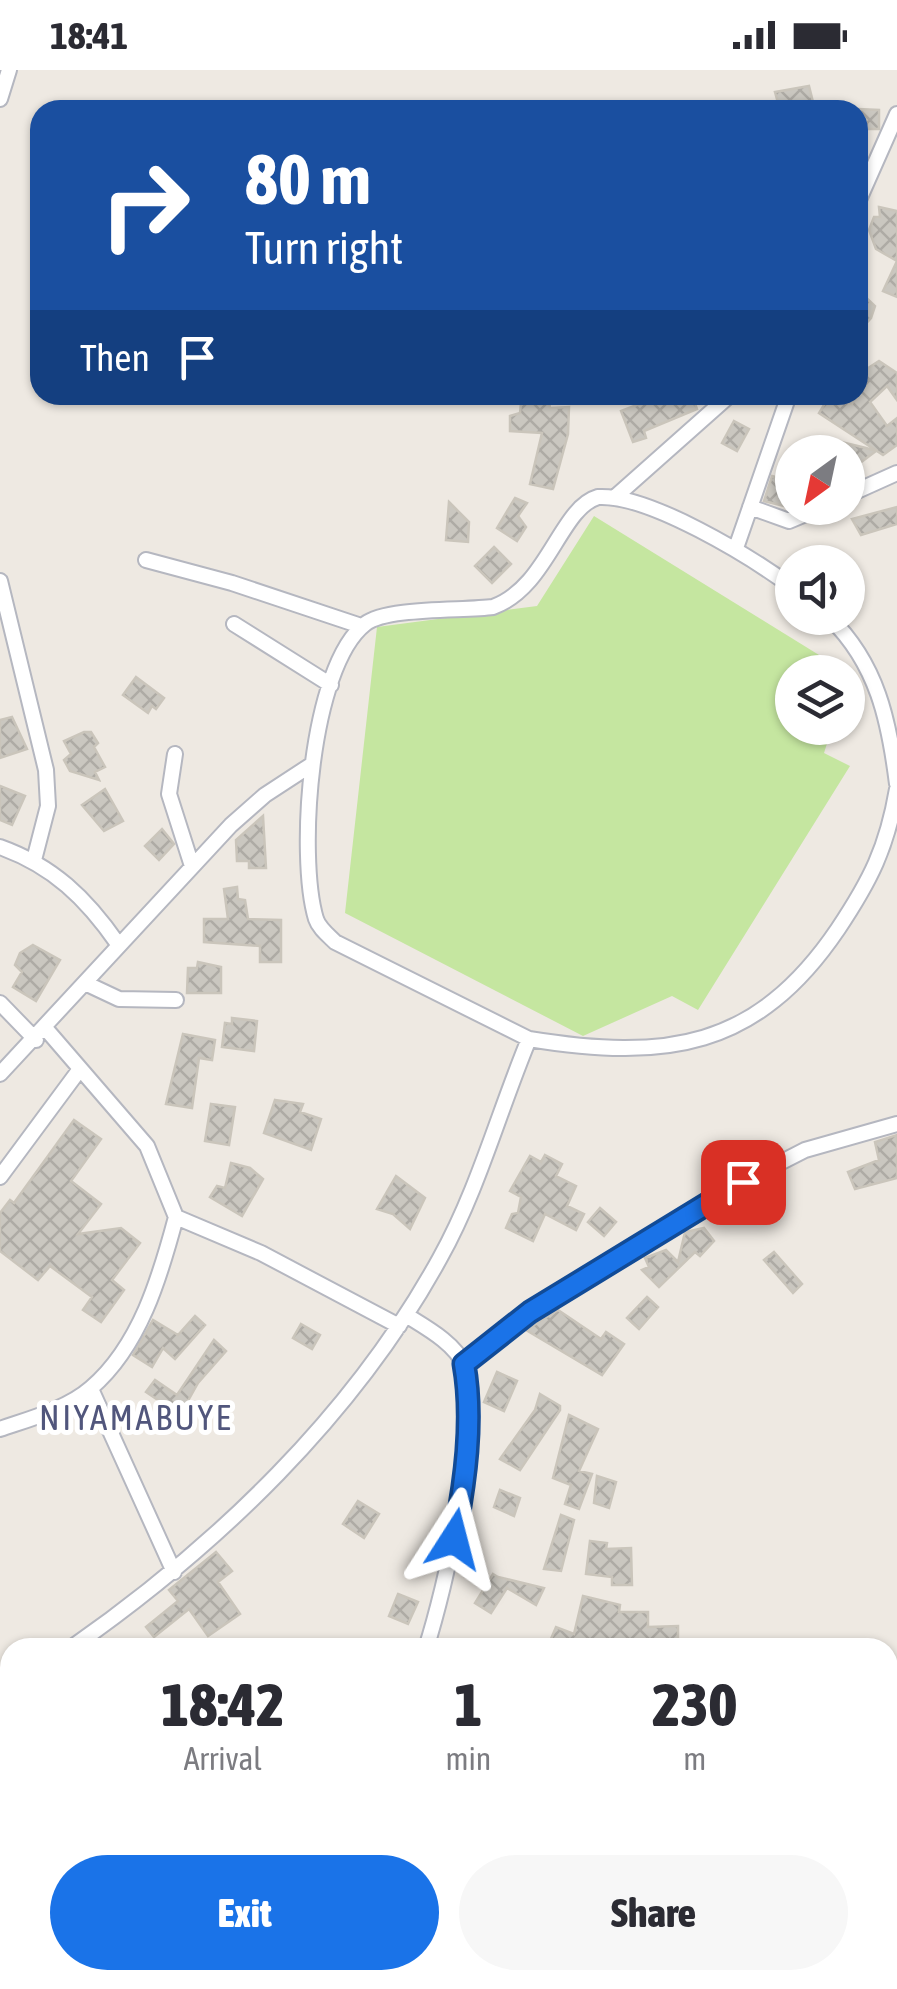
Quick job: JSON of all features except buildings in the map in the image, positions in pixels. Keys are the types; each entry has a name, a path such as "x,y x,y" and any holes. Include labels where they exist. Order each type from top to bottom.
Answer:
{"street":[{"path":"0,99 9,70"},
{"path":"868,179 897,114"},
{"path":"614,498 719,405"},
{"path":"736,548 786,405"},
{"path":"865,487 897,473"},
{"path":"146,560 232,583 362,626 394,615 493,608 512,600 540,570 578,509 588,500 614,498 736,548 775,576"},
{"path":"750,508 775,516"},
{"path":"0,582 46,770 48,806 34,860"},
{"path":"234,624 331,684"},
{"path":"362,626 331,684 319,718 311,766 310,863 316,919 322,930 369,960 528,1039 593,1050 702,1040 740,1027 788,994 812,967 858,899 885,849 897,787 879,692 848,635"},
{"path":"175,754 169,794 192,866"},
{"path":"0,1074 192,866 265,796 311,766"},
{"path":"0,848 34,860 73,888 118,944"},
{"path":"85,983 119,998 176,1000"},
{"path":"0,1003 80,1070 147,1146 176,1217 145,1310 91,1388 49,1412 0,1429"},
{"path":"85,1638 174,1572 268,1482 366,1374 450,1237 528,1039"},
{"path":"0,1177 80,1070"},
{"path":"464,1364 530,1312 718,1195 806,1150 897,1124"},
{"path":"176,1217 442,1340 464,1364 467,1418 460,1511 428,1638"},
{"path":"91,1388 174,1572"}],"green space":[{"path":"594,516 775,628 775,635 787,635 819,655 775,655 775,745 827,745 824,753 850,766 698,1010 672,996 583,1036 345,913 377,627 537,606"}],"district":[{"name":"NIYAMABUYE","path":"136,1417"}],"route":[{"path":"454,1539 465,1467 468,1386 464,1364 504,1328 743,1182"}]}
